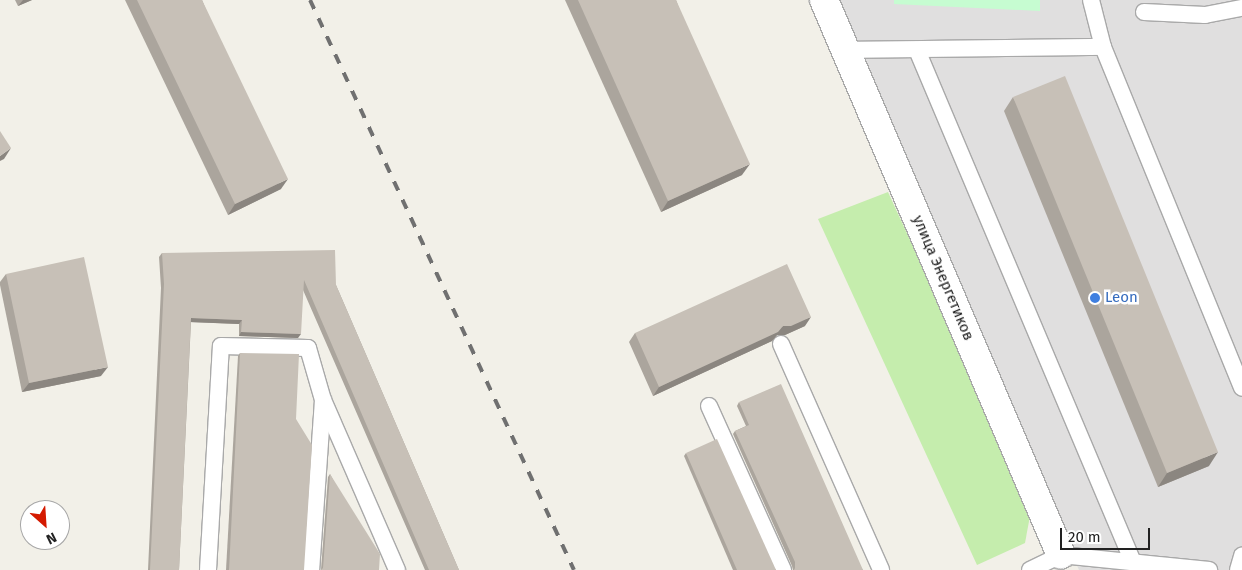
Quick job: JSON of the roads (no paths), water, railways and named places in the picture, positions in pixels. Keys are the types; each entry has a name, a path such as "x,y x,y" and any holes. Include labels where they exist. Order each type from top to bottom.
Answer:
{"street":[{"name":"улица Энергетиков","path":"824,0 1061,556"}],"lane":[{"path":"1091,0 1103,47 1242,388"},
{"path":"1144,12 1205,15 1242,8"},
{"path":"846,50 1103,47"},
{"path":"916,50 1133,562"},
{"path":"782,344 881,570"},
{"path":"208,570 221,346 308,348 323,400 397,570"},
{"path":"312,570 323,400"},
{"path":"709,406 783,570"},
{"path":"1030,570 1061,556 1209,570"},
{"path":"1238,570 1242,556"}],"railway":[{"path":"310,0 574,570"}],"place":[{"name":"Leon","path":"1095,298"}]}
